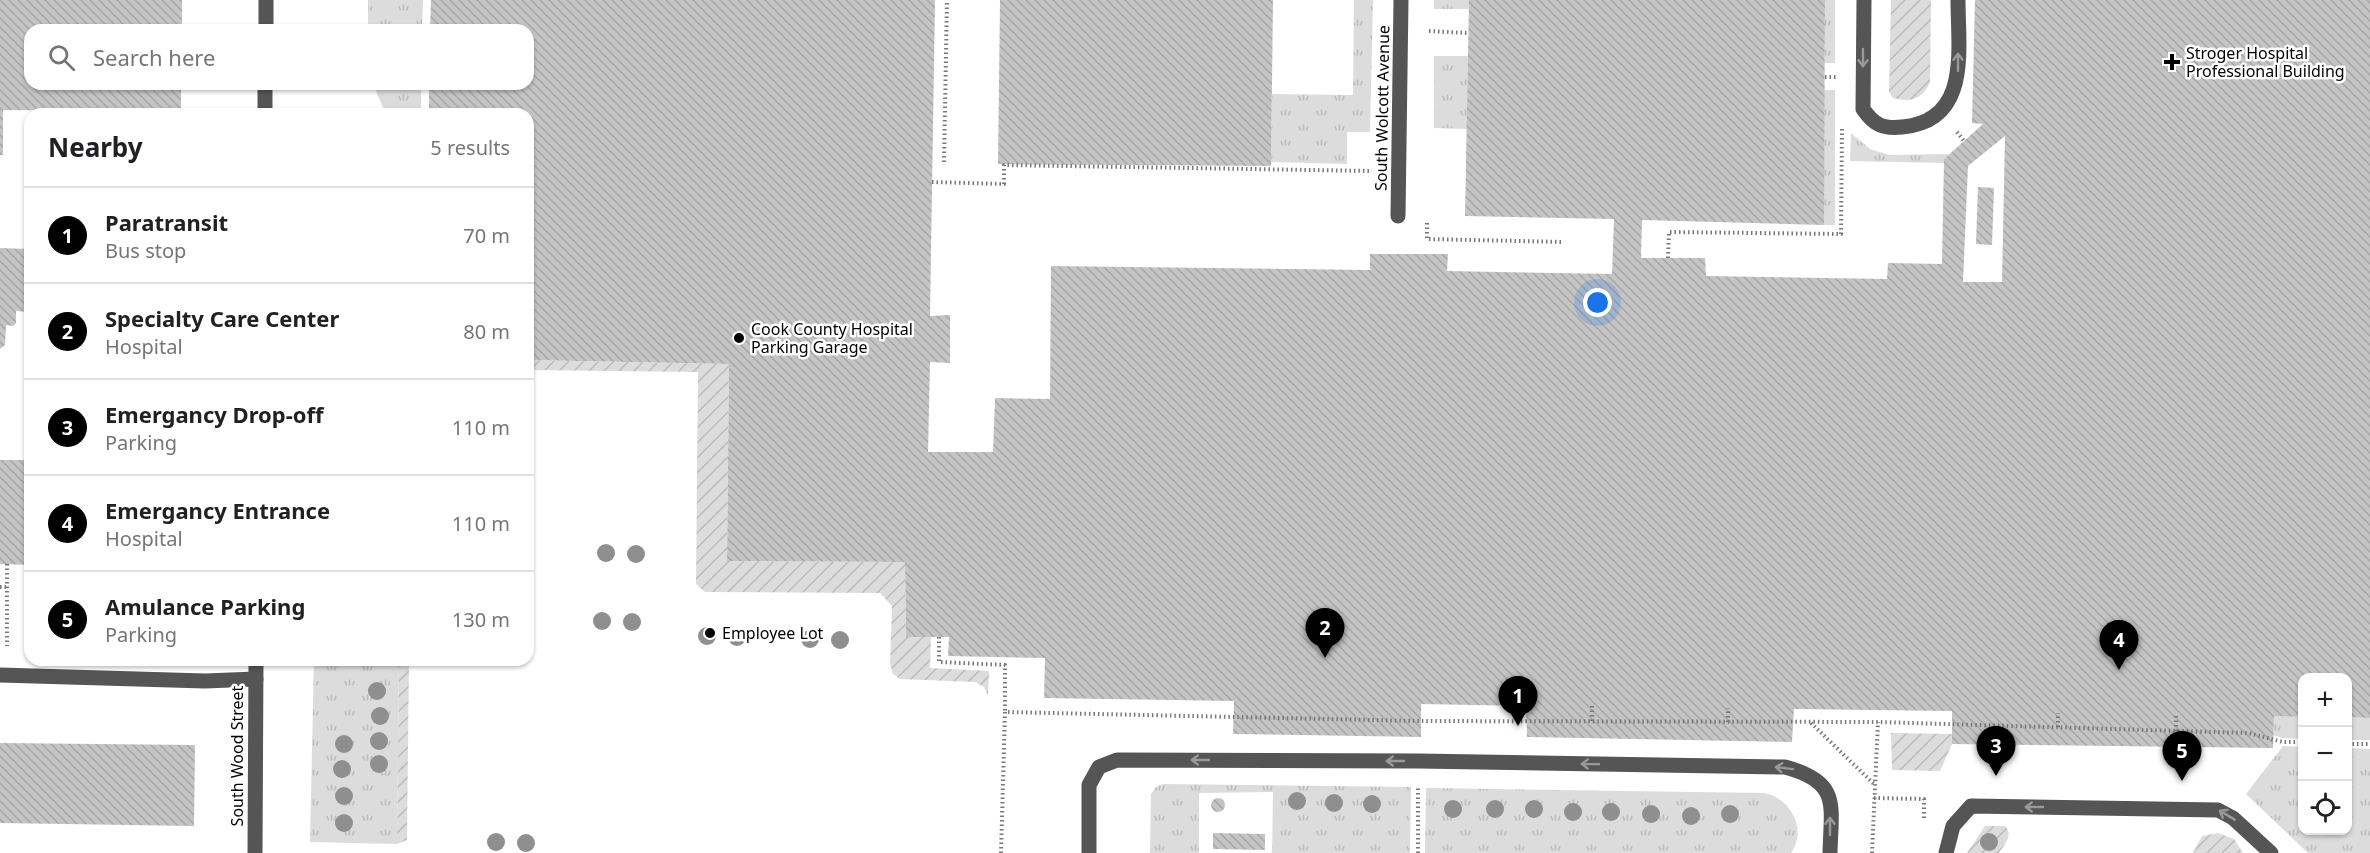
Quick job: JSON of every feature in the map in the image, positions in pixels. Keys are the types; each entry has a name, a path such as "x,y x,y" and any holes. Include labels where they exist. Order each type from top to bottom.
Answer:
{"street":[{"path":"266,0 266,24"},
{"name":"South Wolcott Avenue","path":"1398,216 1401,0"},
{"path":"1864,0 1863,109 1871,121 1887,129 1908,127 1935,117 1952,99 1958,77 1958,0"},
{"path":"265,90 265,108"},
{"name":"South Wood Street","path":"255,853 256,666"},
{"path":"0,675 205,681 256,679"},
{"path":"1089,853 1089,785 1099,767 1117,760 1129,760 1785,767 1805,772 1821,785 1831,799 1830,853"},
{"path":"1946,853 1953,826 1971,806 2218,810 2233,818 2256,846 2271,853"}],"path":[{"path":"944,162 947,0"},
{"path":"1429,21 1429,43"},
{"path":"1429,31 1468,33"},
{"path":"1668,258 1669,232 1841,234 1842,124"},
{"path":"933,182 1004,184 1004,165 1376,171"},
{"path":"1427,216 1427,239 1564,242"},
{"path":"7,564 7,646"},
{"path":"0,587 7,587"},
{"path":"939,637 939,662 1005,665 1001,853"},
{"path":"1592,706 1592,722"},
{"path":"1728,708 1728,722"},
{"path":"1005,712 1407,721 1878,722 2248,733 2283,742 2298,742"},
{"path":"2058,713 2058,727"},
{"path":"2176,715 2176,731"},
{"path":"1872,853 1878,722"},
{"path":"1810,723 1875,786"},
{"path":"2352,744 2370,744"},
{"path":"1418,786 1418,853"},
{"path":"1874,798 1924,799"}],"green space":[{"path":"368,0 423,0 422,24 368,24"},
{"path":"1354,0 1373,0 1370,132 1347,132 1347,164 1271,162 1272,94 1353,95"},
{"path":"1434,0 1469,0 1469,9 1434,9"},
{"path":"1825,0 1835,0 1835,63 1825,63"},
{"path":"1891,0 1931,0 1930,82 1920,96 1910,100 1893,98 1889,92"},
{"path":"1434,56 1468,56 1467,129 1434,128"},
{"path":"376,90 421,90 421,108 383,108"},
{"path":"1824,90 1835,90 1835,225 1824,225"},
{"path":"1851,133 1870,149 1889,155 1949,154 1944,159 1944,163 1850,161"},
{"path":"534,360 729,364 727,561 905,562 906,637 931,637 930,668 989,671 988,696 984,687 975,682 900,679 893,674 890,664 892,606 880,593 705,592 696,584 698,372 534,370"},
{"path":"314,666 399,666 397,844 310,842"},
{"path":"399,666 409,666 407,840 397,844"},
{"path":"2274,716 2298,717 2298,739 2273,735"},
{"path":"2352,717 2370,718 2370,740 2352,740"},
{"path":"1891,733 1952,734 1952,744 1940,771 1892,770"},
{"path":"2283,746 2298,747 2298,835 2352,835 2352,748 2370,749 2370,853 2308,853 2246,794"},
{"path":"1163,784 1411,787 1410,853 1272,853 1273,792 1199,793 1199,853 1150,853 1151,794 1156,787"},
{"path":"1426,788 1764,793 1782,801 1788,808 1794,816 1798,834 1791,853 1425,853"},
{"path":"1985,826 2005,826 2008,829 2007,840 1999,853 1967,853"},
{"path":"2218,833 2234,839 2243,853 2193,853 2202,836"}],"building":[{"path":"0,0 182,0 182,24 24,24 24,90 181,90 181,108 3,110 3,155 0,155"},
{"path":"431,0 935,0 930,316 950,315 950,363 930,362 928,452 993,452 995,398 1050,399 1051,266 1370,270 1370,254 1448,254 1447,271 1612,274 1614,219 1465,216 1469,0 1825,0 1824,225 1642,220 1641,258 1705,258 1706,276 1887,279 1888,263 1942,264 1944,159 1983,124 1972,123 1975,0 2370,0 2370,718 2352,717 2352,673 2298,673 2298,717 2274,716 2273,748 1952,744 1952,711 1794,709 1792,742 1527,737 1526,706 1421,704 1421,737 1233,734 1234,701 1044,698 1045,658 948,656 949,637 906,637 905,562 727,561 729,364 534,360 534,108 429,108 429,90 534,90 534,24 430,24","holes":["2005,136 2002,282 1963,282 1968,166"]},
{"path":"1000,0 1273,0 1271,166 998,164"},
{"path":"1978,187 1994,188 1992,245 1976,244"},
{"path":"0,248 24,249 24,312 16,311 16,323 13,326 6,325 5,345 0,349"},
{"path":"0,460 24,460 24,565 0,564"},
{"path":"0,743 195,745 194,826 0,823"},
{"path":"1218,798 1223,800 1225,805 1223,810 1218,812 1213,810 1211,805 1213,800"},
{"path":"1213,833 1265,834 1265,850 1213,849"}],"place":[{"name":"Stroger Hospital Professional Building","path":"2172,62"},
{"name":"Cook County Hospital Parking Garage","path":"739,338"},
{"name":"Employee Lot","path":"710,633"},
{"name":"Specialty Care Center","path":"1325,658"},
{"name":"Emergancy Entrance","path":"2119,670"},
{"name":"Paratransit","path":"1518,726"},
{"name":"Emergancy Drop-off","path":"1996,776"},
{"name":"Amulance Parking","path":"2182,781"}]}
